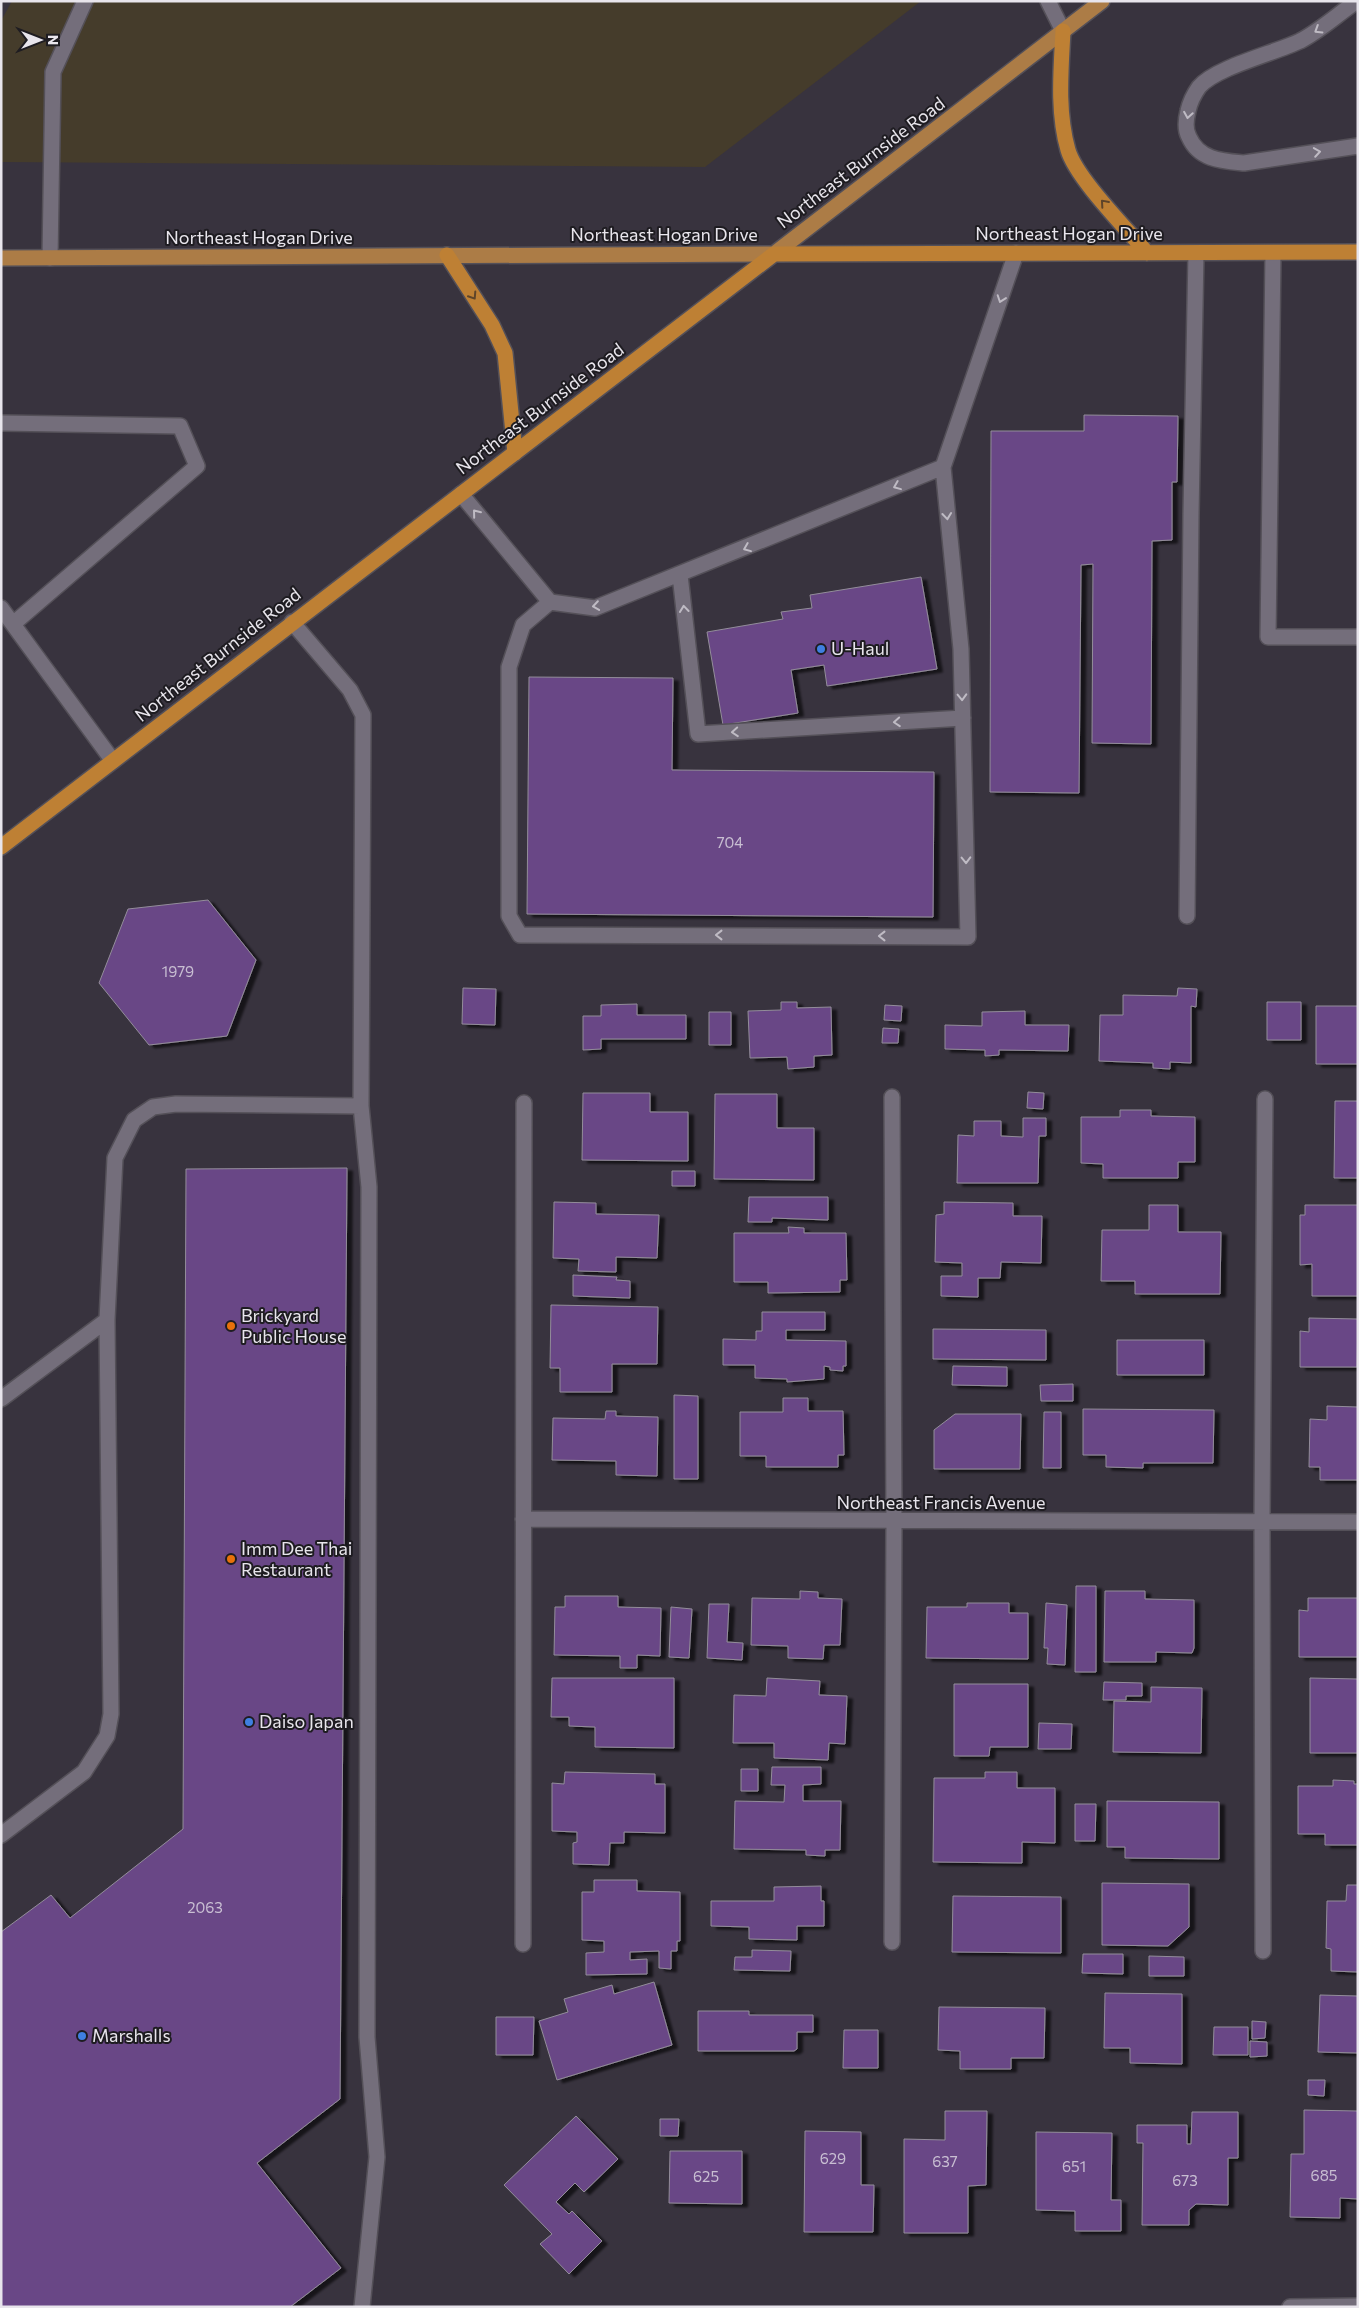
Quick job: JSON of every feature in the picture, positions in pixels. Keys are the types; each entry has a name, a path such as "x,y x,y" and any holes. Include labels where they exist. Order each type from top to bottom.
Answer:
{"highway":[{"path":"1063,31 1060,92 1068,151 1084,180 1147,253"},
{"name":"Northeast Hogan Drive","path":"774,254 1358,252"},
{"name":"Northeast Burnside Road","path":"1,847 774,254"},
{"path":"447,255 492,326 505,353 515,453"}],"main road":[{"name":"Northeast Burnside Road","path":"774,254 1102,1"},
{"name":"Northeast Hogan Drive","path":"1,258 774,254"}],"street":[{"path":"50,258 52,72 85,1"},
{"path":"1048,1 1063,31"},
{"path":"1357,1 1301,40 1214,76 1200,86 1191,101 1186,116 1188,135 1195,149 1209,157 1226,162 1244,163 1358,146"},
{"path":"550,602 523,624 509,667 509,916 520,935 968,936 961,649 942,467 1016,253"},
{"path":"1187,916 1196,253"},
{"path":"1273,253 1268,637 1358,637"},
{"path":"1,423 180,426 197,466 13,624"},
{"path":"460,494 550,602 595,608 942,467"},
{"path":"680,575 698,734 963,718"},
{"path":"1,608 113,761"},
{"path":"292,622 350,690 364,715 361,1106 369,1187 367,2037 377,2157 362,2307"},
{"path":"892,1097 894,1522 892,1942"},
{"path":"1263,1952 1262,1522 1265,1100"},
{"path":"523,1944 524,1103"},
{"path":"1,1835 84,1772 107,1736 110,1721 107,1320 115,1158 134,1120 153,1107 176,1104 361,1106"},
{"path":"1,1400 107,1320"},
{"name":"Northeast Francis Avenue","path":"523,1519 894,1522 1358,1522"},
{"path":"1290,2307 1358,2306"}],"shaded area":[{"path":"12,1 921,1 705,167 1,162 1,21"}],"building":[{"path":"1084,415 1178,416 1177,482 1172,482 1172,540 1152,541 1151,744 1092,743 1093,564 1081,565 1079,793 990,792 991,431 1084,431"},
{"name":"U-Haul","path":"921,577 937,669 827,686 824,665 791,670 798,713 723,725 707,632 783,619 781,612 812,608 810,595"},
{"path":"529,677 673,678 672,770 934,772 933,917 527,914"},
{"path":"208,900 256,960 227,1036 149,1045 99,983 128,909"},
{"path":"463,988 496,989 495,1025 462,1024"},
{"path":"1178,988 1197,989 1196,1007 1191,1006 1191,1063 1170,1062 1170,1069 1153,1068 1153,1063 1099,1061 1100,1015 1123,1015 1123,995 1177,996"},
{"path":"781,1002 797,1002 797,1008 831,1007 832,1055 814,1056 814,1067 788,1069 787,1057 750,1058 748,1011 781,1010"},
{"path":"1267,1002 1301,1002 1301,1040 1267,1040"},
{"path":"637,1004 637,1015 686,1015 686,1039 601,1039 601,1049 583,1050 583,1016 601,1016 601,1005"},
{"path":"885,1005 902,1006 901,1021 884,1020"},
{"path":"1316,1006 1358,1006 1358,1064 1316,1064"},
{"path":"1025,1011 1025,1025 1069,1025 1068,1051 999,1050 999,1055 985,1056 985,1050 945,1049 945,1025 982,1026 982,1012"},
{"path":"709,1012 731,1012 731,1045 709,1045"},
{"path":"883,1028 899,1029 898,1043 882,1043"},
{"path":"1028,1092 1044,1093 1043,1109 1027,1108"},
{"path":"583,1093 650,1093 650,1112 688,1112 688,1161 582,1160"},
{"path":"715,1094 777,1094 777,1128 814,1128 814,1180 714,1179"},
{"path":"1335,1101 1358,1101 1358,1178 1334,1178"},
{"path":"1120,1110 1151,1110 1151,1116 1195,1117 1195,1162 1178,1162 1178,1178 1103,1178 1103,1164 1081,1163 1081,1117 1120,1117"},
{"path":"1023,1118 1046,1118 1046,1136 1039,1136 1038,1183 957,1183 958,1135 974,1136 974,1121 1001,1121 1001,1136 1023,1137"},
{"path":"347,1168 340,2099 257,2163 341,2268 290,2307 1,2307 1,1932 51,1895 70,1918 183,1829 186,1169"},
{"path":"672,1171 695,1171 695,1186 672,1186"},
{"path":"749,1197 828,1197 828,1220 772,1218 772,1222 748,1222"},
{"path":"554,1202 596,1203 596,1214 659,1215 657,1258 616,1257 616,1272 578,1271 579,1259 553,1258"},
{"path":"944,1202 1013,1203 1013,1216 1042,1216 1041,1263 1001,1262 1000,1278 978,1278 978,1297 941,1296 941,1276 962,1276 962,1263 935,1262 936,1215 944,1214"},
{"path":"1149,1205 1178,1205 1178,1232 1221,1232 1220,1294 1135,1294 1135,1281 1101,1281 1102,1230 1149,1230"},
{"path":"1305,1205 1358,1205 1358,1296 1312,1296 1312,1264 1300,1265 1300,1215 1305,1215"},
{"path":"788,1227 804,1228 804,1233 846,1233 847,1280 840,1280 840,1292 768,1293 768,1282 734,1282 734,1233 789,1233"},
{"path":"573,1275 617,1277 616,1280 630,1281 630,1298 573,1296"},
{"path":"551,1305 658,1307 657,1364 612,1364 612,1392 560,1392 560,1368 550,1368"},
{"path":"762,1312 825,1312 825,1330 786,1330 786,1340 846,1341 846,1366 843,1366 843,1371 830,1370 830,1367 824,1366 824,1379 787,1382 787,1379 755,1378 755,1365 723,1365 723,1339 756,1340 756,1331 762,1331"},
{"path":"1309,1318 1358,1319 1357,1367 1300,1367 1300,1331 1309,1332"},
{"path":"933,1329 1046,1330 1046,1360 933,1359"},
{"path":"1117,1340 1204,1340 1204,1375 1117,1375"},
{"path":"953,1366 1007,1367 1007,1386 952,1385"},
{"path":"1073,1384 1073,1401 1041,1401 1040,1385"},
{"path":"674,1395 698,1396 698,1479 674,1479"},
{"path":"783,1398 808,1398 808,1411 843,1411 844,1455 838,1455 838,1467 766,1467 766,1456 740,1456 740,1412 783,1412"},
{"path":"1327,1406 1358,1407 1358,1480 1320,1480 1320,1467 1309,1467 1310,1419 1327,1420"},
{"path":"1083,1409 1214,1410 1213,1463 1143,1463 1143,1468 1106,1467 1106,1455 1083,1455"},
{"path":"606,1411 616,1411 616,1416 658,1417 657,1476 616,1475 616,1461 552,1460 553,1418 605,1419"},
{"path":"1044,1412 1061,1412 1061,1468 1043,1468"},
{"path":"955,1414 1021,1414 1020,1469 934,1469 934,1430"},
{"path":"1076,1586 1096,1586 1096,1672 1075,1672"},
{"path":"800,1591 818,1592 818,1598 842,1599 840,1645 824,1645 823,1659 788,1658 788,1646 751,1645 752,1598 800,1599"},
{"path":"1105,1591 1145,1591 1145,1599 1194,1600 1194,1648 1192,1653 1156,1652 1156,1662 1104,1662"},
{"path":"565,1596 618,1596 618,1607 661,1608 660,1656 637,1655 637,1668 620,1668 620,1656 554,1655 555,1607 565,1607"},
{"path":"1308,1598 1358,1598 1358,1657 1299,1657 1299,1610 1308,1611"},
{"path":"967,1603 1009,1603 1009,1613 1028,1613 1028,1659 926,1658 927,1607 967,1607"},
{"path":"1046,1603 1067,1605 1065,1665 1047,1664 1048,1648 1044,1648"},
{"path":"709,1604 729,1604 727,1642 743,1643 742,1660 707,1658"},
{"path":"671,1607 692,1609 689,1658 669,1657"},
{"path":"552,1678 674,1678 674,1748 595,1747 595,1727 569,1726 569,1717 551,1717"},
{"path":"767,1678 820,1681 819,1695 847,1696 845,1744 829,1743 828,1760 774,1758 774,1743 733,1743 734,1695 766,1696"},
{"path":"1310,1678 1358,1679 1358,1753 1310,1753"},
{"path":"1104,1682 1142,1683 1142,1696 1126,1696 1126,1700 1103,1700"},
{"path":"954,1684 1028,1684 1028,1747 990,1747 989,1756 954,1756"},
{"path":"1151,1687 1202,1688 1201,1753 1113,1752 1114,1701 1151,1702"},
{"path":"1039,1723 1072,1724 1071,1749 1038,1749"},
{"path":"772,1767 821,1767 821,1784 803,1785 803,1801 841,1801 840,1850 825,1850 825,1856 806,1855 806,1850 734,1849 735,1801 784,1802 785,1785 771,1785"},
{"path":"741,1769 758,1769 758,1791 741,1791"},
{"path":"565,1772 655,1774 655,1784 665,1784 665,1833 624,1832 624,1843 610,1843 609,1865 573,1864 573,1843 577,1842 577,1832 552,1831 552,1783 564,1784"},
{"path":"985,1772 1017,1772 1017,1788 1055,1788 1055,1843 1022,1842 1022,1863 933,1862 934,1778 985,1778"},
{"path":"1333,1780 1354,1781 1354,1784 1358,1784 1358,1845 1325,1845 1325,1834 1298,1834 1298,1786 1333,1786"},
{"path":"1107,1801 1219,1802 1219,1859 1125,1858 1125,1847 1107,1847"},
{"path":"1075,1804 1096,1804 1095,1841 1075,1841"},
{"path":"594,1880 637,1880 637,1891 680,1892 680,1941 677,1941 677,1951 671,1951 671,1969 659,1968 659,1951 630,1952 630,1960 647,1959 647,1974 586,1975 586,1953 604,1952 604,1941 582,1940 582,1892 594,1892"},
{"path":"1102,1883 1189,1884 1189,1927 1168,1946 1102,1945"},
{"path":"1347,1885 1358,1885 1358,1972 1331,1971 1331,1949 1326,1948 1327,1901 1346,1901"},
{"path":"821,1886 821,1901 824,1901 824,1926 797,1926 797,1940 749,1939 749,1927 711,1926 711,1901 774,1901 774,1887"},
{"path":"953,1896 1061,1897 1061,1953 952,1952"},
{"path":"752,1950 791,1951 790,1971 734,1970 735,1957 752,1957"},
{"path":"1083,1954 1123,1954 1123,1974 1082,1973"},
{"path":"1149,1956 1184,1957 1184,1976 1149,1976"},
{"path":"654,1982 672,2045 557,2080 539,2021 568,2012 564,1999 612,1985 614,1994"},
{"path":"1105,1993 1182,1994 1182,2064 1130,2063 1130,2048 1104,2048"},
{"path":"1320,1995 1358,1996 1358,2053 1318,2052"},
{"path":"939,2007 1045,2008 1044,2058 1011,2058 1011,2069 960,2069 960,2051 938,2050"},
{"path":"698,2011 749,2011 749,2015 813,2015 813,2032 797,2032 797,2049 794,2051 698,2051"},
{"path":"496,2017 534,2017 533,2055 496,2055"},
{"path":"1252,2021 1266,2022 1265,2038 1252,2039"},
{"path":"1214,2027 1248,2027 1248,2055 1213,2055"},
{"path":"844,2030 878,2030 878,2068 843,2068"},
{"path":"1250,2041 1267,2042 1267,2056 1250,2057"},
{"path":"1308,2080 1325,2080 1324,2096 1308,2095"},
{"path":"1304,2110 1358,2111 1358,2199 1340,2198 1340,2218 1290,2217 1291,2154 1304,2154"},
{"path":"945,2111 987,2111 986,2185 968,2186 968,2233 904,2233 904,2139 945,2140"},
{"path":"1192,2112 1238,2112 1238,2158 1228,2158 1228,2205 1196,2204 1189,2210 1189,2225 1142,2225 1143,2143 1137,2143 1137,2125 1187,2125 1187,2144 1191,2144"},
{"path":"576,2116 618,2159 584,2192 575,2183 556,2202 569,2214 572,2211 602,2241 569,2274 540,2244 552,2234 504,2185"},
{"path":"660,2119 679,2119 678,2136 660,2136"},
{"path":"805,2131 861,2132 861,2185 874,2185 873,2232 804,2232"},
{"path":"1036,2132 1112,2133 1111,2200 1121,2200 1121,2231 1075,2231 1075,2211 1036,2210"},
{"path":"670,2151 742,2151 742,2204 669,2203"}],"place":[{"name":"U-Haul","path":"821,649"},
{"name":"Brickyard Public House","path":"231,1326"},
{"name":"Imm Dee Thai Restaurant","path":"231,1559"},
{"name":"Daiso Japan","path":"249,1722"},
{"name":"Marshalls","path":"82,2036"}]}
